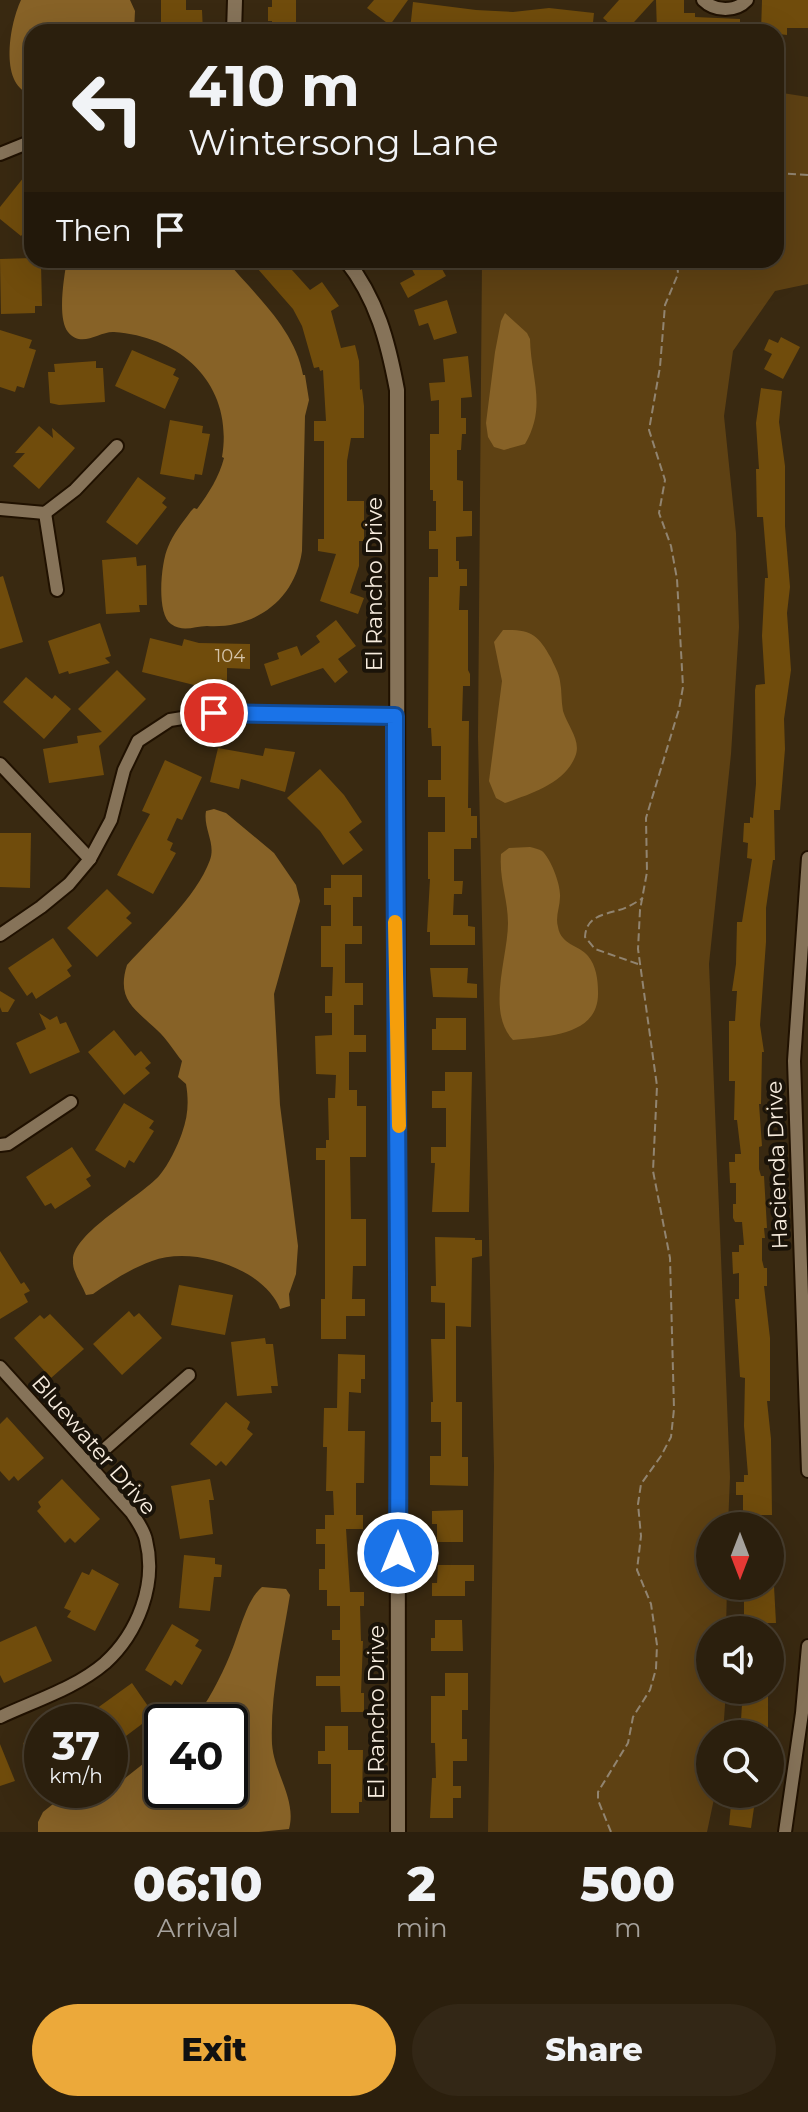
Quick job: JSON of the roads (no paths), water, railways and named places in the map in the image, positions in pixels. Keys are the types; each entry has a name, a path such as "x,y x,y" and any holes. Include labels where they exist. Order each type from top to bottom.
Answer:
{"street":[{"path":"234,24 235,0"},
{"path":"703,0 712,8 720,9 740,7 747,0"},
{"path":"0,154 24,144"},
{"name":"El Rancho Drive","path":"351,268 376,307 397,390 398,1832"},
{"path":"0,509 45,513 75,490 117,446"},
{"path":"45,513 57,590"},
{"path":"0,935 51,900 90,859 111,820 124,770 138,741 170,720 214,713 395,716"},
{"path":"0,764 90,859"},
{"name":"Hacienda Drive","path":"808,858 794,1061 808,1471"},
{"path":"794,1061 808,1061"},
{"path":"0,1145 8,1144 71,1102"},
{"name":"Bluewater Drive","path":"0,1367 132,1513 145,1537 150,1567 144,1604 126,1640 104,1664 75,1682 0,1717"},
{"path":"89,1463 189,1375"},
{"path":"785,1832 805,1713 808,1646"}]}
